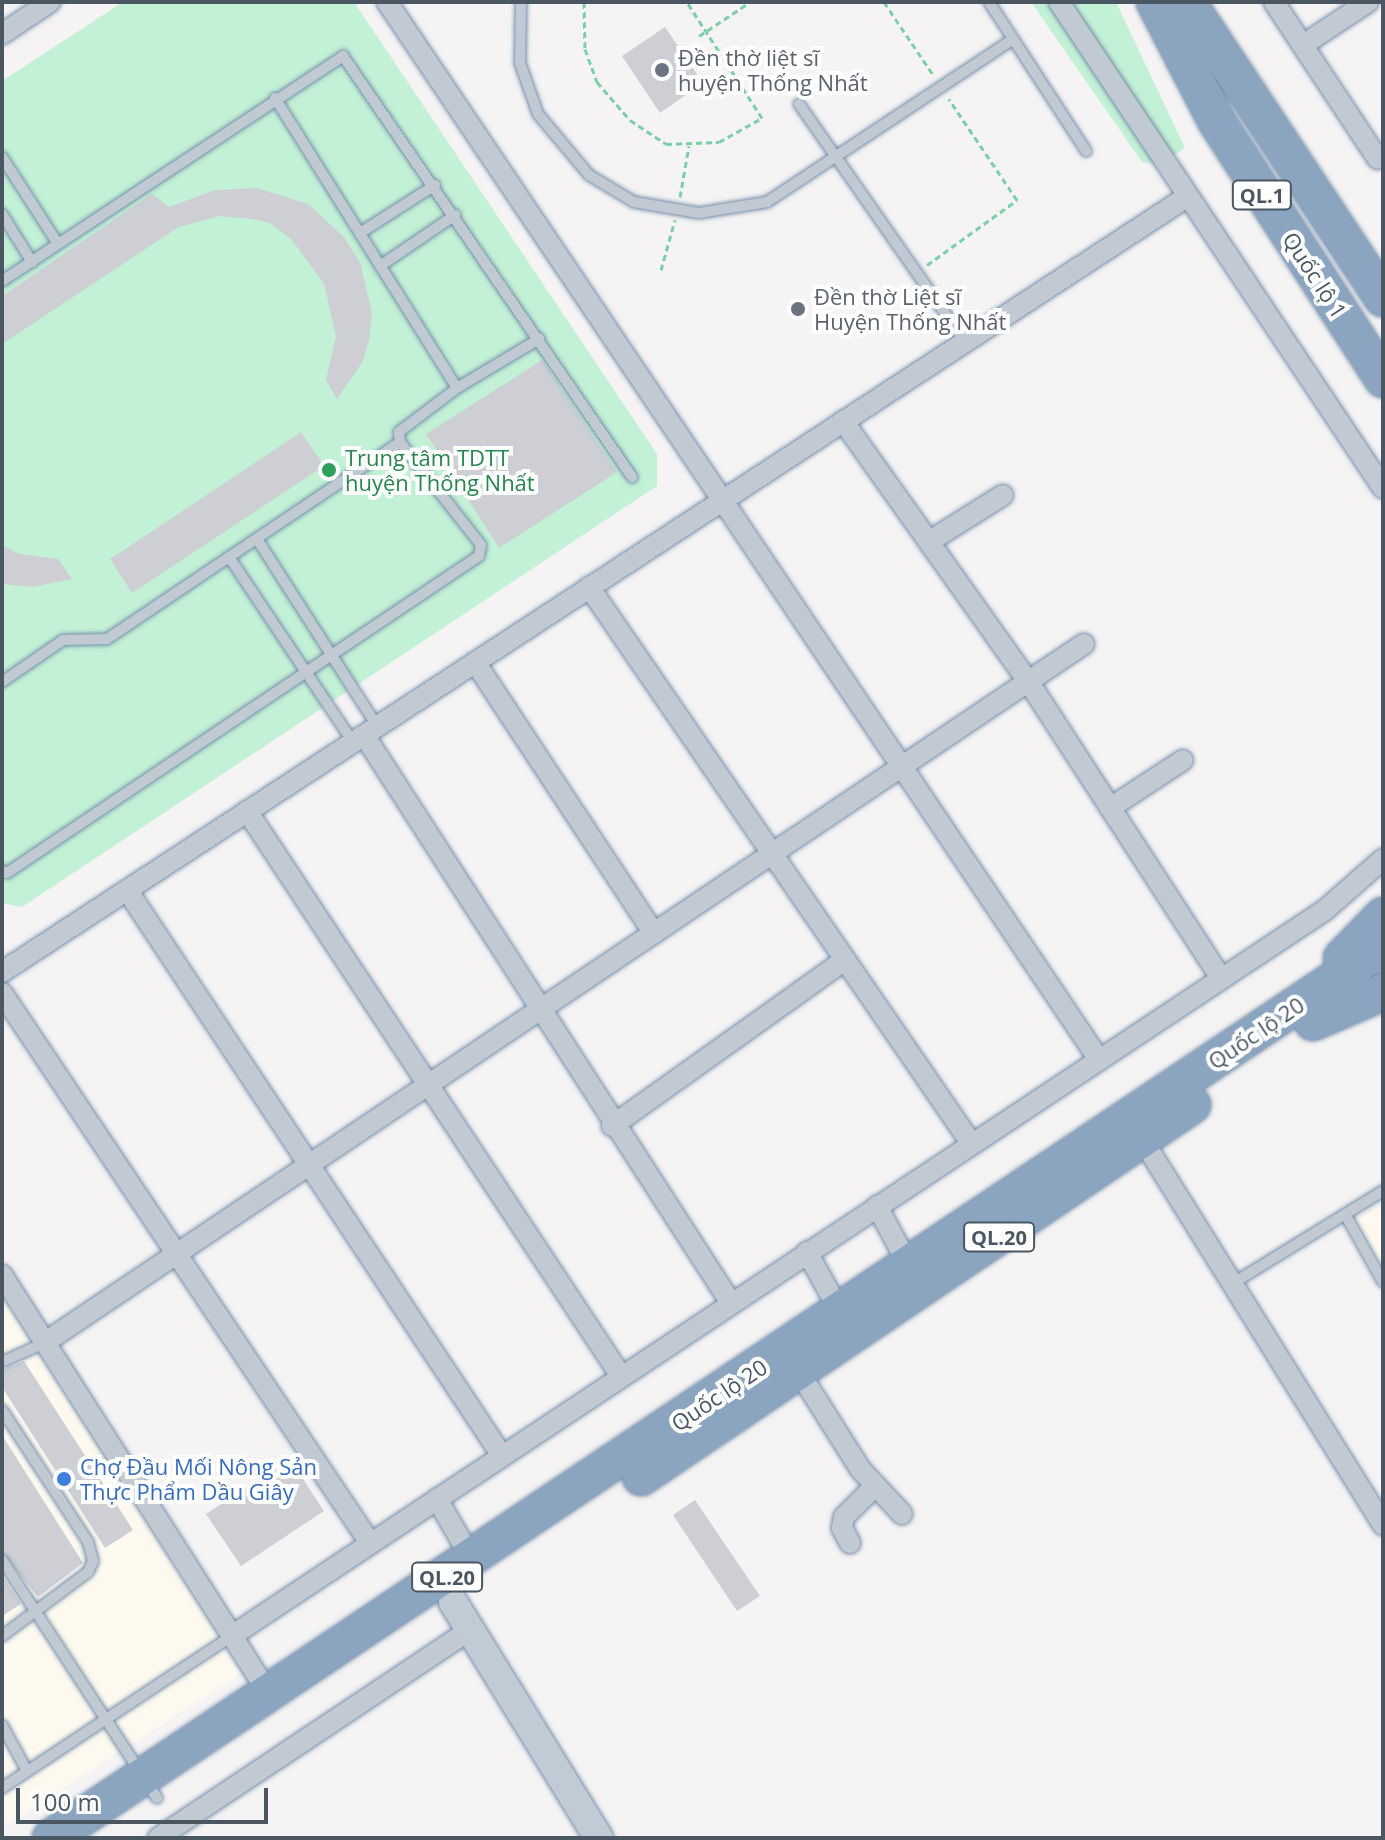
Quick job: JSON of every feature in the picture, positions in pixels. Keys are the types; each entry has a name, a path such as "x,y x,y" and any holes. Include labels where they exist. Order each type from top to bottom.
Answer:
{"highway":[{"name":"Quốc lộ 1","path":"1155,2 1223,133 1383,379"},
{"name":"QL.1","path":"1161,2 1232,91 1383,298"},
{"name":"QL.1","path":"1187,2 1232,91 1383,338"},
{"name":"QL.1","path":"1204,2 1261,73 1383,257"},
{"name":"QL.20","path":"1306,1013 1383,916"},
{"name":"Quốc lộ 20","path":"96,1838 150,1787 269,1694 473,1561 1142,1139 1306,1013 1383,947"},
{"name":"Quốc lộ 20","path":"51,1838 462,1616 799,1372 908,1264 1306,1013 1383,977"},
{"name":"QL.20","path":"1306,1013 1383,992"}],"street":[{"path":"2,34 50,2"},
{"path":"387,2 1098,1058"},
{"path":"1059,2 1383,488"},
{"path":"1274,2 1378,159"},
{"path":"1303,45 1368,2"},
{"path":"2,972 1187,197"},
{"path":"843,421 1028,681 1221,978"},
{"path":"930,541 1003,495"},
{"path":"589,587 843,961 971,1143"},
{"path":"44,1343 1084,644"},
{"path":"475,662 654,933"},
{"path":"366,735 612,1126 731,1303"},
{"path":"1110,808 1183,760"},
{"path":"247,811 621,1376"},
{"path":"233,1635 1325,910 1383,859"},
{"path":"127,890 502,1456"},
{"path":"612,1126 843,961"},
{"path":"2,993 370,1543"},
{"path":"1142,1139 1235,1282 1383,1525"},
{"path":"877,1206 908,1264"},
{"path":"807,1252 848,1324"},
{"path":"2,1275 269,1694"},
{"path":"799,1372 875,1486 902,1514"},
{"path":"850,1543 842,1528 844,1517 875,1486"},
{"path":"437,1499 473,1561"},
{"path":"158,1838 462,1616 599,1838"}],"lane":[{"path":"521,2 520,63 538,114 589,175 634,202 699,213 767,202 1012,40"},
{"path":"989,2 1086,151"},
{"path":"2,281 275,98 338,58 349,59 632,477"},
{"path":"275,98 457,388"},
{"path":"799,104 914,274 965,342"},
{"path":"2,157 58,244"},
{"path":"360,233 435,185"},
{"path":"2,214 32,262"},
{"path":"380,266 455,215"},
{"path":"2,682 63,640 107,639 400,442 404,424 539,339"},
{"path":"2,871 306,672 483,551 400,442"},
{"path":"257,539 334,653 366,735"},
{"path":"229,557 306,672 366,735"},
{"path":"1235,1282 1383,1191"},
{"path":"1345,1214 1383,1282"},
{"path":"2,1362 44,1343"},
{"path":"2,1410 88,1542 93,1561 88,1572 2,1636"},
{"path":"2,1560 150,1787"},
{"path":"2,1788 233,1635"},
{"path":"2,1725 27,1771"}],"path":[{"path":"584,2 585,49 597,82 630,120 666,144 719,142 762,118 687,2"},
{"path":"699,36 750,2"},
{"path":"884,2 1017,200 914,274"}],"shaded area":[{"path":"1383,1205 1383,1297 1344,1228"},
{"name":"Chợ Đầu Mối Nông Sản Thực Phẩm Dầu Giây","path":"2,1290 248,1669 4,1826 2,1823"}],"green space":[{"name":"Trung tâm TDTT huyện Thống Nhất","path":"123,2 354,2 657,454 657,486 22,907 2,903 2,81"},
{"path":"1031,2 1116,2 1185,148 1160,165 1142,162"}],"building":[{"name":"Đền thờ liệt sĩ huyện Thống Nhất","path":"665,27 703,83 660,113 622,56"},
{"path":"257,188 308,204 344,237 360,262 372,313 369,340 363,361 337,399 326,380 336,337 324,284 292,240 270,223 252,219 220,216 179,227 2,344 2,296 152,194 169,207 215,190"},
{"path":"542,360 617,472 499,548 426,434"},
{"path":"301,432 324,466 132,593 110,559"},
{"path":"2,545 20,554 58,559 72,579 32,587 2,584"},
{"path":"24,1361 133,1530 105,1548 2,1387 2,1370"},
{"path":"2,1435 83,1563 38,1597 2,1552"},
{"path":"290,1459 324,1511 241,1566 206,1514"},
{"path":"695,1500 760,1596 737,1611 673,1515"},
{"path":"2,1575 21,1604 2,1616"}],"place":[{"name":"Đền thờ liệt sĩ huyện Thống Nhất","path":"662,70"},
{"name":"Đền thờ Liệt sĩ Huyện Thống Nhất","path":"798,309"},
{"name":"Trung tâm TDTT huyện Thống Nhất","path":"329,470"},
{"name":"Chợ Đầu Mối Nông Sản Thực Phẩm Dầu Giây","path":"64,1479"}]}
